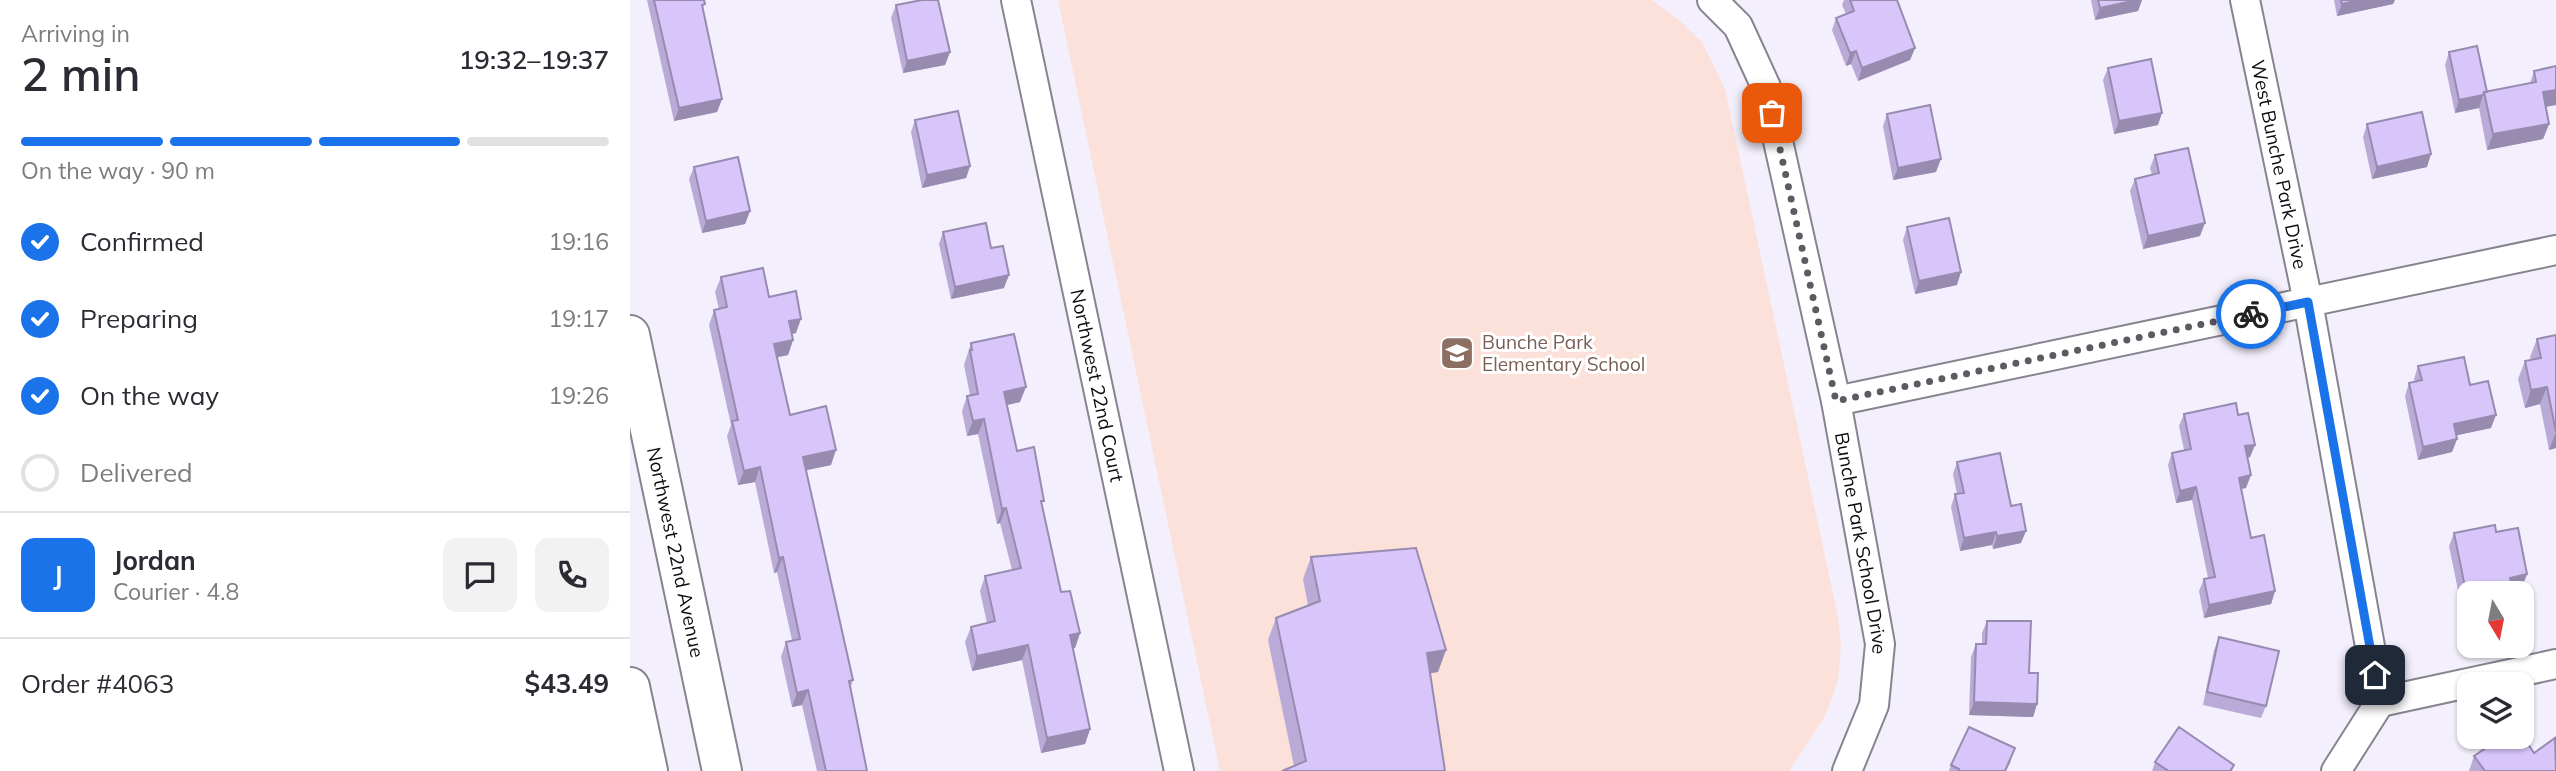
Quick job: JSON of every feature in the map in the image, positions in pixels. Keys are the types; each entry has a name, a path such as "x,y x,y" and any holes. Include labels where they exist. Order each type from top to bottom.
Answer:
{"main road":[{"name":"Northwest 22nd Avenue","path":"630,335 722,771"},
{"path":"630,687 648,771"}],"street":[{"name":"Northwest 22nd Court","path":"1016,0 1178,771"},
{"name":"Bunche Park School Drive","path":"1712,0 1738,26 1766,87 1836,401 1880,644 1874,705 1847,771"},
{"name":"West Bunche Park Drive","path":"2245,0 2308,302 2379,702"},
{"path":"1836,401 2556,250"},
{"path":"2336,771 2379,702 2556,664"}],"shaded area":[{"name":"Bunche Park Elementary School","path":"1058,0 1652,0 1702,42 1725,89 1838,617 1841,645 1838,681 1825,716 1789,771 1220,771"}],"building":[{"path":"654,0 704,0 705,4 702,5 722,99 679,108"},
{"path":"938,0 950,52 907,61 896,5"},
{"path":"1850,0 1897,0 1915,48 1862,68 1856,51 1850,53 1836,18 1854,11"},
{"path":"2098,0 2137,0 2100,8"},
{"path":"2341,0 2359,0 2342,4"},
{"path":"2477,46 2487,92 2459,100 2449,52"},
{"path":"2151,59 2162,113 2119,121 2108,68"},
{"path":"2556,66 2556,90 2543,92 2549,124 2493,134 2484,92 2536,82 2534,71"},
{"path":"1930,105 1941,159 1898,168 1887,114"},
{"path":"958,111 970,166 927,175 915,120"},
{"path":"2422,112 2431,154 2377,167 2367,124"},
{"path":"2188,148 2205,223 2148,236 2135,179 2159,173 2155,155"},
{"path":"738,157 750,211 706,221 694,167"},
{"path":"1949,218 1961,272 1919,281 1907,227"},
{"path":"986,223 991,248 1003,246 1009,275 955,287 943,232"},
{"path":"763,268 769,297 796,291 801,319 789,321 793,340 774,344 790,415 826,406 836,450 803,457 853,680 849,681 867,771 826,771 808,690 797,693 786,642 800,639 783,557 779,558 760,467 744,471 732,421 738,420 714,310 727,307 721,277"},
{"path":"1014,334 1026,387 1004,392 1017,451 1034,447 1044,501 1041,501 1061,592 1070,591 1080,633 1070,635 1090,729 1047,738 1028,645 977,656 971,627 995,621 985,576 1021,568 1006,508 1002,509 984,419 973,421 967,396 978,394 971,343"},
{"path":"2556,335 2556,432 2547,387 2531,390 2525,361 2541,358 2537,339"},
{"path":"2464,357 2470,385 2488,381 2496,415 2454,424 2457,439 2423,447 2409,383 2422,380 2418,366"},
{"path":"2236,403 2238,415 2248,413 2255,445 2245,446 2251,475 2239,478 2251,538 2264,535 2275,591 2209,605 2204,579 2215,577 2196,487 2180,491 2172,453 2191,449 2184,414"},
{"path":"2000,453 2011,506 2021,504 2026,531 1997,536 1996,532 1964,538 1955,494 1964,493 1957,462"},
{"path":"2495,525 2496,532 2518,528 2527,574 2510,578 2511,581 2464,581 2454,533"},
{"path":"1416,548 1446,650 1427,653 1445,771 1282,771 1306,761 1276,618 1320,601 1311,557"},
{"path":"1987,621 2031,621 2029,673 2038,673 2037,704 1974,702 1976,644 1986,644"},
{"path":"2219,637 2279,651 2266,706 2207,692"},
{"path":"1969,727 2015,748 2005,771 1958,771 1959,769 1951,765"},
{"path":"2179,727 2234,765 2230,771 2166,771 2155,762"},
{"path":"2555,738 2556,771 2485,771 2474,756 2484,749 2531,749 2534,753"}],"way so far":[{"path":"1772,113 1836,401 2251,314"}],"place":[{"name":"Bunche Park Elementary School","path":"1457,353"}],"route":[{"path":"2251,314 2308,302 2375,675"}]}
